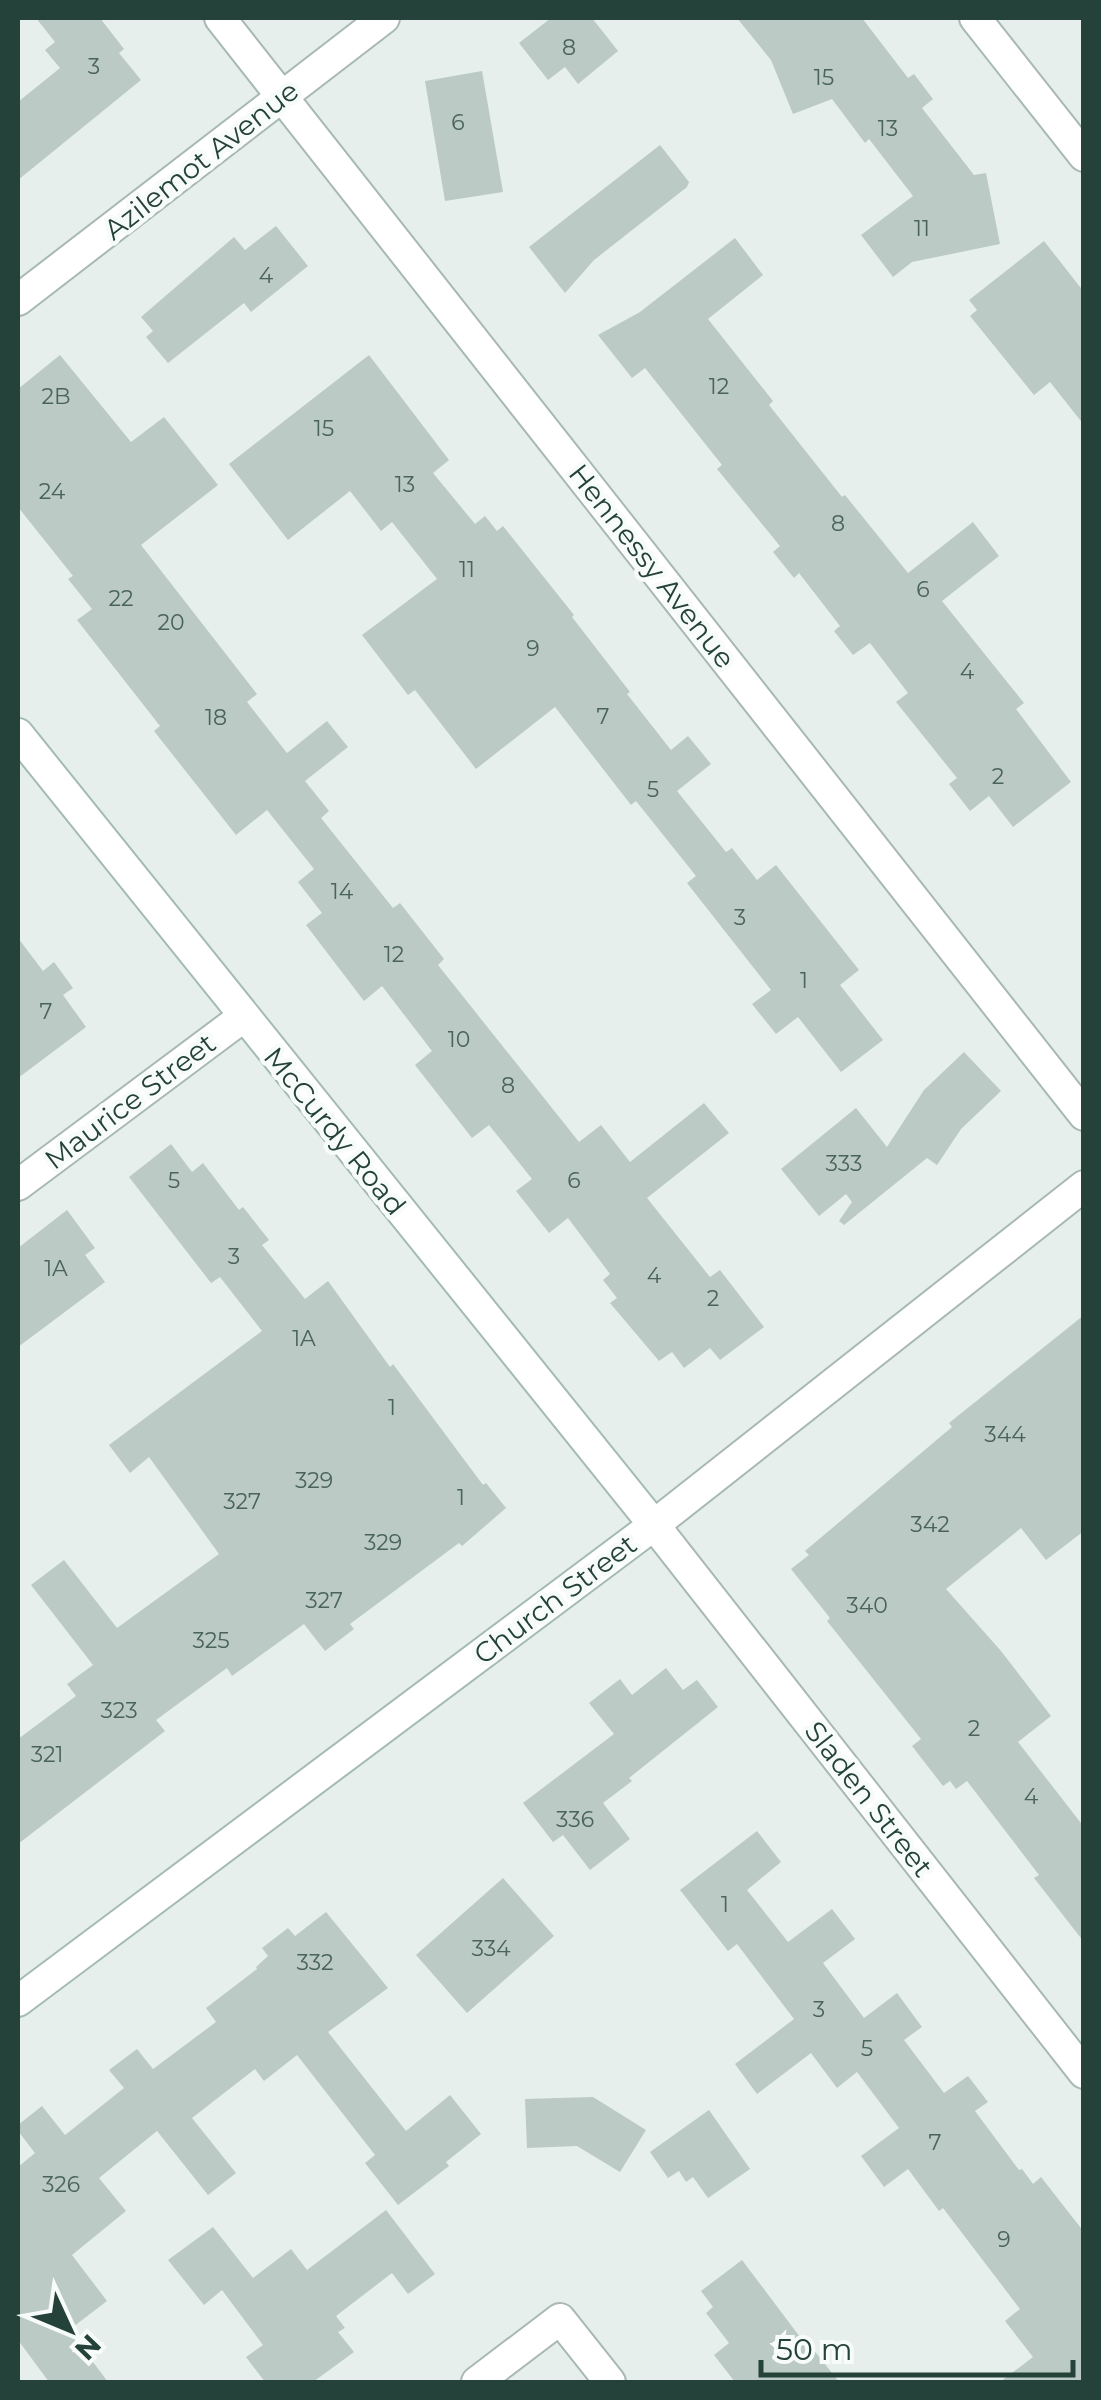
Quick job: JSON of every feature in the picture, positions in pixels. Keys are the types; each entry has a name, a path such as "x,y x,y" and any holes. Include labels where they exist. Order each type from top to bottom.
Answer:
{"street":[{"name":"Hennessy Avenue","path":"220,18 1084,1115"},
{"name":"Azilemot Avenue","path":"18,300 384,18"},
{"path":"975,18 1084,156"},
{"name":"McCurdy Road","path":"18,734 654,1525"},
{"name":"Maurice Street","path":"18,1185 243,1017"},
{"name":"Church Street","path":"18,2001 654,1525 1084,1186"},
{"name":"Sladen Street","path":"654,1525 1084,2073"},
{"path":"477,2382 560,2319 610,2382"}],"building":[{"path":"36,18 100,18 124,49 119,53 141,80 18,180 18,102 60,68 45,50 55,42"},
{"path":"551,18 592,18 618,51 578,84 565,67 548,80 519,43"},
{"path":"737,18 862,18 908,78 914,74 933,99 922,108 974,175 986,173 1000,244 912,262 893,277 861,235 913,196 832,99 793,114 771,60"},
{"path":"482,71 503,192 445,201 425,81"},
{"path":"660,145 689,182 687,187 594,260 565,293 529,247"},
{"path":"276,226 308,266 251,312 244,303 168,363 146,337 153,331 141,317 234,237 245,250"},
{"path":"735,238 763,275 708,319 842,497 845,495 908,573 973,522 999,556 942,601 1024,703 1016,709 1071,782 1013,827 989,796 970,811 949,784 957,778 896,702 908,693 870,643 853,655 834,631 840,626 799,573 794,578 773,552 780,546 717,469 722,465 645,368 632,378 598,335 640,312"},
{"path":"1044,241 1084,292 1084,425 1050,382 1034,395 970,316 977,310 969,300"},
{"path":"60,355 131,442 164,417 218,485 141,545 257,694 247,702 287,753 327,721 348,747 305,781 329,811 321,818 393,908 400,903 444,959 438,965 579,1142 601,1125 630,1162 704,1103 729,1133 647,1198 710,1277 720,1270 764,1327 720,1360 710,1348 684,1368 672,1352 659,1361 610,1303 617,1298 603,1280 610,1274 568,1218 549,1233 516,1191 532,1179 489,1125 472,1138 415,1065 432,1051 382,986 364,1001 306,925 322,913 298,882 314,869 267,810 236,835 154,731 160,726 77,620 92,609 68,579 73,576 18,507 18,389"},
{"path":"369,355 449,460 433,473 475,524 485,516 497,531 503,526 574,615 630,692 627,694 671,750 688,736 711,764 677,791 726,852 732,848 757,880 776,865 859,970 840,985 883,1040 841,1072 798,1017 776,1034 752,1004 771,990 687,883 696,876 636,801 631,805 555,707 476,769 415,690 408,695 362,635 437,579 392,522 381,531 350,491 288,540 229,464"},
{"path":"18,938 43,971 54,962 73,988 63,995 86,1027 18,1078"},
{"path":"964,1052 1001,1091 961,1129 937,1165 927,1158 844,1225 839,1221 852,1202 846,1194 819,1216 781,1169 856,1108 887,1147 924,1090"},
{"path":"171,1144 192,1172 203,1163 239,1210 243,1207 269,1240 262,1245 305,1299 328,1281 390,1367 393,1364 483,1485 486,1483 506,1508 462,1546 459,1543 350,1624 354,1629 325,1651 304,1624 232,1676 227,1668 156,1720 165,1731 18,1844 18,1739 76,1696 67,1684 93,1665 31,1585 64,1560 117,1628 219,1554 149,1457 130,1473 109,1445 262,1331 220,1277 211,1283 129,1177"},
{"path":"67,1210 95,1248 85,1255 105,1282 18,1347 18,1248"},
{"path":"1084,1315 1084,1531 1046,1560 1021,1528 946,1589 1051,1716 1018,1742 1084,1827 1084,1942 967,1781 956,1789 950,1781 943,1786 912,1746 921,1739 791,1569 809,1555 805,1551 952,1427 949,1423"},
{"path":"666,1668 683,1690 697,1680 718,1707 603,1803 630,1839 590,1870 563,1835 553,1842 523,1803 614,1734 589,1703 620,1679 632,1695"},
{"path":"757,1831 781,1862 747,1890 788,1942 832,1909 855,1939 823,1963 864,2018 897,1993 922,2027 904,2040 944,2093 968,2076 988,2102 975,2111 1019,2170 1033,2184 1041,2177 1084,2232 1084,2382 1000,2382 1033,2357 1005,2321 1020,2309 908,2169 884,2187 861,2156 899,2128 857,2072 837,2088 811,2053 757,2094 735,2064 794,2019 737,1944 728,1951 680,1890"},
{"path":"503,1878 554,1936 467,2013 416,1955"},
{"path":"326,1912 388,1988 328,2032 406,2131 450,2095 481,2134 446,2162 449,2166 398,2205 365,2163 375,2155 297,2055 264,2081 255,2069 192,2118 236,2173 208,2195 157,2131 99,2178 126,2211 72,2255 107,2301 69,2330 108,2382 49,2382 18,2340 18,2167 35,2153 18,2131 18,2125 42,2106 65,2135 124,2088 109,2070 137,2049 153,2069 216,2022 206,2008 257,1969 268,1956 262,1948 288,1928 295,1936"},
{"path":"593,2097 646,2130 620,2172 577,2146 527,2148 525,2099"},
{"path":"709,2110 750,2169 708,2198 693,2177 686,2182 679,2171 668,2178 650,2152"},
{"path":"386,2210 435,2274 408,2294 392,2273 336,2316 345,2328 338,2332 354,2352 313,2382 265,2382 246,2357 263,2345 222,2290 204,2305 168,2260 213,2227 253,2278 291,2249 307,2270"},
{"path":"742,2260 839,2382 735,2382 714,2355 729,2343 706,2313 713,2307 701,2291"}]}
